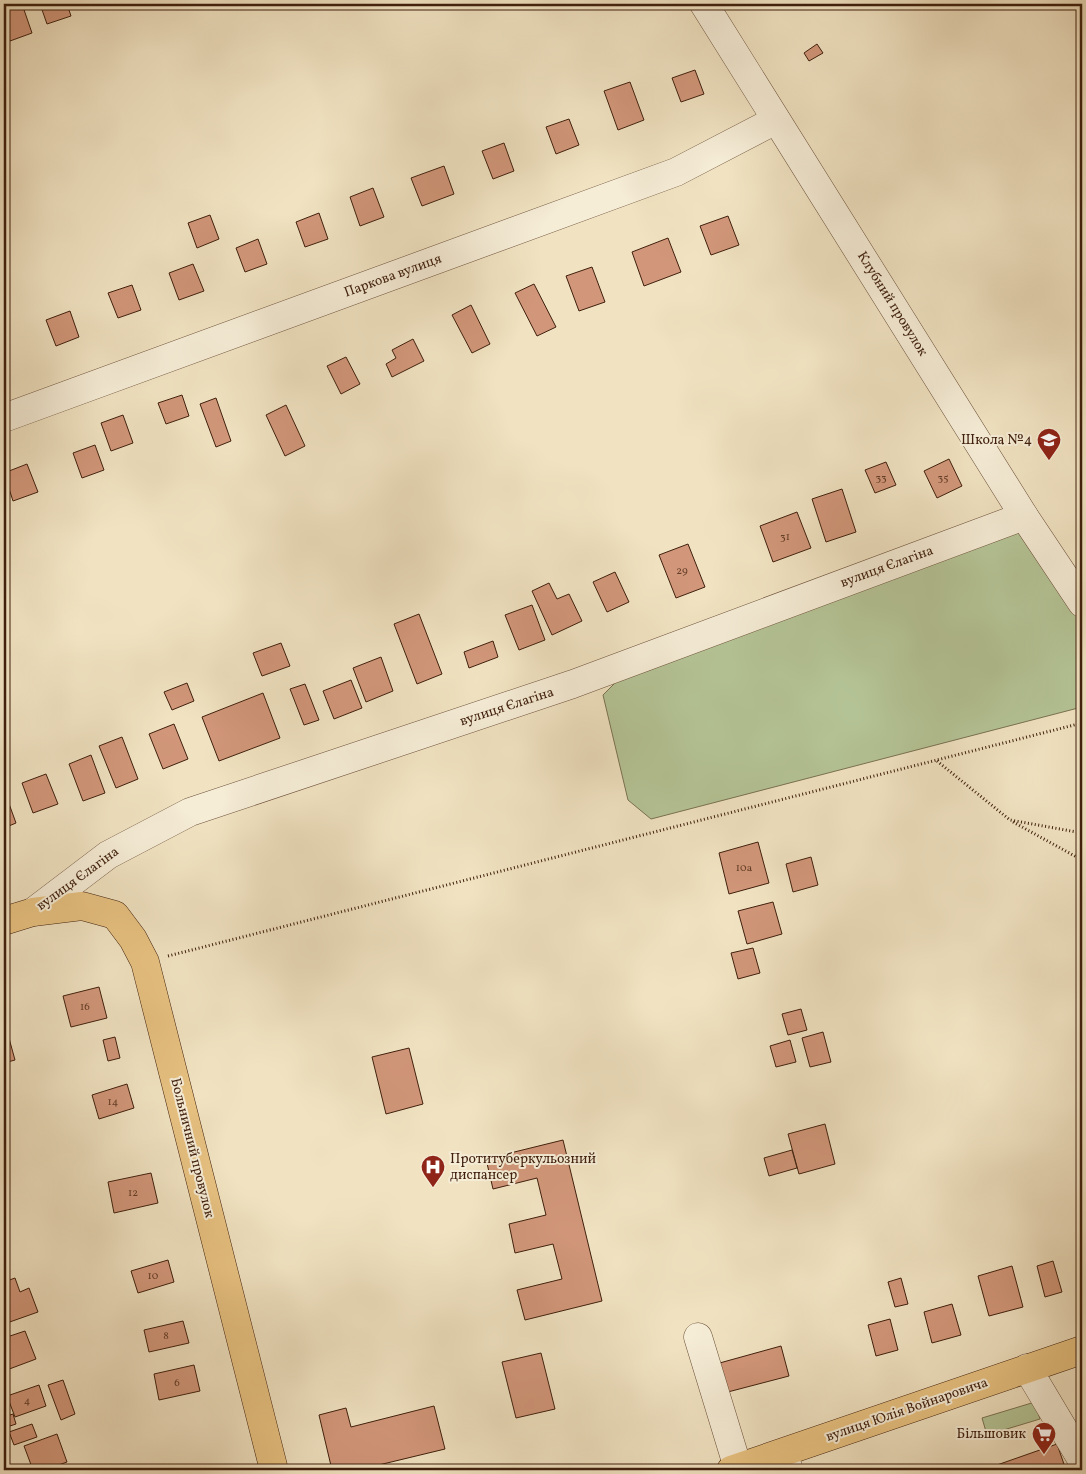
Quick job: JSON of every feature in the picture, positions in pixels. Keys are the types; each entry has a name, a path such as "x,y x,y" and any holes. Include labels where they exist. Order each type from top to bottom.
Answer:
{"main road":[{"name":"Больничний провулок","path":"33,912 82,906 115,915 133,939 145,962 274,1470"},
{"name":"вулиця Єлагіна","path":"4,921 33,912"},
{"name":"вулиця Юлія Войнаровича","path":"734,1469 786,1462 1027,1368 1082,1350"}],"street":[{"name":"Клубний провулок","path":"704,4 1024,516 1082,603"},
{"name":"Паркова вулиця","path":"4,418 676,172 776,120"},
{"name":"вулиця Єлагіна","path":"33,912 108,855 190,812 573,684 1024,516"},
{"path":"698,1337 734,1469"},
{"path":"1027,1368 1082,1460"}],"path":[{"path":"145,962 1082,723"},
{"path":"936,760 1010,820 1082,860"},
{"path":"1010,820 1082,833"}],"green space":[{"path":"1020,529 1082,622 1082,707 651,819 628,800 603,695 620,678"},
{"path":"1035,1402 1040,1419 987,1435 982,1418"}],"building":[{"path":"4,4 22,4 32,33 10,41 4,23"},
{"path":"40,4 67,4 71,16 47,24"},
{"path":"817,44 823,53 809,61 804,53"},
{"path":"695,70 704,94 681,102 672,78"},
{"path":"630,82 644,120 618,130 604,91"},
{"path":"569,119 579,145 556,154 546,127"},
{"path":"504,143 514,171 493,179 482,151"},
{"path":"444,166 454,194 422,206 411,178"},
{"path":"373,188 384,217 360,226 350,197"},
{"path":"319,213 328,239 305,247 296,222"},
{"path":"210,215 219,239 197,248 188,223"},
{"path":"728,216 739,245 711,255 700,226"},
{"path":"668,238 681,272 644,286 632,252"},
{"path":"258,239 267,264 245,272 236,248"},
{"path":"193,264 204,291 179,300 169,273"},
{"path":"592,267 605,302 579,311 566,276"},
{"path":"534,284 556,327 537,336 515,293"},
{"path":"132,285 141,310 118,318 108,293"},
{"path":"471,305 490,344 472,353 452,315"},
{"path":"70,311 79,337 56,346 46,320"},
{"path":"413,339 424,361 392,377 386,364 396,358 392,350"},
{"path":"346,357 360,384 341,394 327,366"},
{"path":"182,395 189,416 166,424 158,403"},
{"path":"216,398 231,441 216,447 200,404"},
{"path":"286,405 305,446 285,456 266,415"},
{"path":"123,415 133,443 111,451 101,423"},
{"path":"95,445 104,470 82,478 73,453"},
{"path":"949,459 962,486 937,498 924,471"},
{"path":"886,462 896,485 875,493 865,470"},
{"path":"27,464 38,492 13,501 4,473"},
{"path":"842,489 856,532 826,542 812,499"},
{"path":"797,512 811,548 773,562 760,526"},
{"path":"688,544 705,587 676,598 659,555"},
{"path":"615,572 629,602 607,612 593,582"},
{"path":"549,583 557,599 569,594 582,621 552,635 532,591"},
{"path":"532,605 545,640 519,650 505,615"},
{"path":"419,614 442,674 417,684 394,624"},
{"path":"493,641 498,657 469,668 464,652"},
{"path":"281,643 290,666 262,676 253,653"},
{"path":"381,657 393,691 366,702 353,668"},
{"path":"351,680 362,708 334,719 323,691"},
{"path":"187,683 194,701 172,710 164,692"},
{"path":"305,684 319,720 304,725 290,689"},
{"path":"263,693 280,738 219,761 202,717"},
{"path":"174,724 188,759 163,769 149,734"},
{"path":"122,737 138,779 116,788 99,746"},
{"path":"91,755 105,793 83,801 69,764"},
{"path":"46,774 58,804 33,813 22,783"},
{"path":"4,790 16,823 4,828"},
{"path":"758,842 769,883 729,894 719,853"},
{"path":"811,857 818,885 793,892 786,864"},
{"path":"773,902 782,934 747,944 738,911"},
{"path":"753,948 760,973 738,979 731,953"},
{"path":"99,987 107,1018 71,1027 63,996"},
{"path":"801,1009 807,1030 788,1035 782,1014"},
{"path":"4,1020 15,1060 4,1063"},
{"path":"823,1032 831,1062 810,1067 802,1038"},
{"path":"115,1037 120,1058 108,1061 103,1040"},
{"path":"790,1040 796,1062 776,1067 770,1046"},
{"path":"409,1048 423,1104 386,1114 372,1057"},
{"path":"127,1084 134,1108 99,1119 92,1095"},
{"path":"825,1124 835,1164 799,1174 788,1134"},
{"path":"563,1140 602,1301 525,1320 517,1290 562,1279 553,1244 515,1253 509,1224 546,1215 537,1178 493,1189 486,1159"},
{"path":"792,1150 797,1168 769,1176 764,1158"},
{"path":"151,1173 158,1203 114,1213 108,1182"},
{"path":"168,1260 174,1282 138,1293 131,1271"},
{"path":"1053,1261 1062,1292 1045,1297 1037,1266"},
{"path":"1012,1266 1023,1307 989,1316 978,1276"},
{"path":"15,1278 20,1292 29,1288 38,1312 4,1324 4,1282"},
{"path":"901,1278 908,1304 895,1307 888,1282"},
{"path":"952,1304 961,1335 932,1343 924,1312"},
{"path":"890,1319 898,1350 876,1356 868,1325"},
{"path":"183,1321 189,1343 149,1352 144,1330"},
{"path":"25,1331 36,1359 4,1371 4,1338"},
{"path":"781,1346 789,1376 724,1393 716,1364"},
{"path":"541,1353 555,1409 516,1418 502,1362"},
{"path":"194,1365 200,1391 159,1400 154,1374"},
{"path":"63,1380 75,1414 61,1420 48,1385"},
{"path":"39,1385 46,1406 15,1417 7,1396"},
{"path":"434,1406 445,1449 358,1470 332,1470 319,1415 346,1408 351,1427"},
{"path":"13,1414 16,1424 7,1427 4,1417"},
{"path":"32,1424 37,1437 14,1445 9,1432"},
{"path":"57,1434 67,1462 45,1470 33,1470 24,1446"},
{"name":"Більшовик","path":"1057,1444 1066,1470 999,1470 997,1465"}],"place":[{"name":"Школа №4","path":"1049,461"},
{"name":"Протитуберкульозний диспансер","path":"433,1188"},
{"name":"Більшовик","path":"1044,1455"}]}
